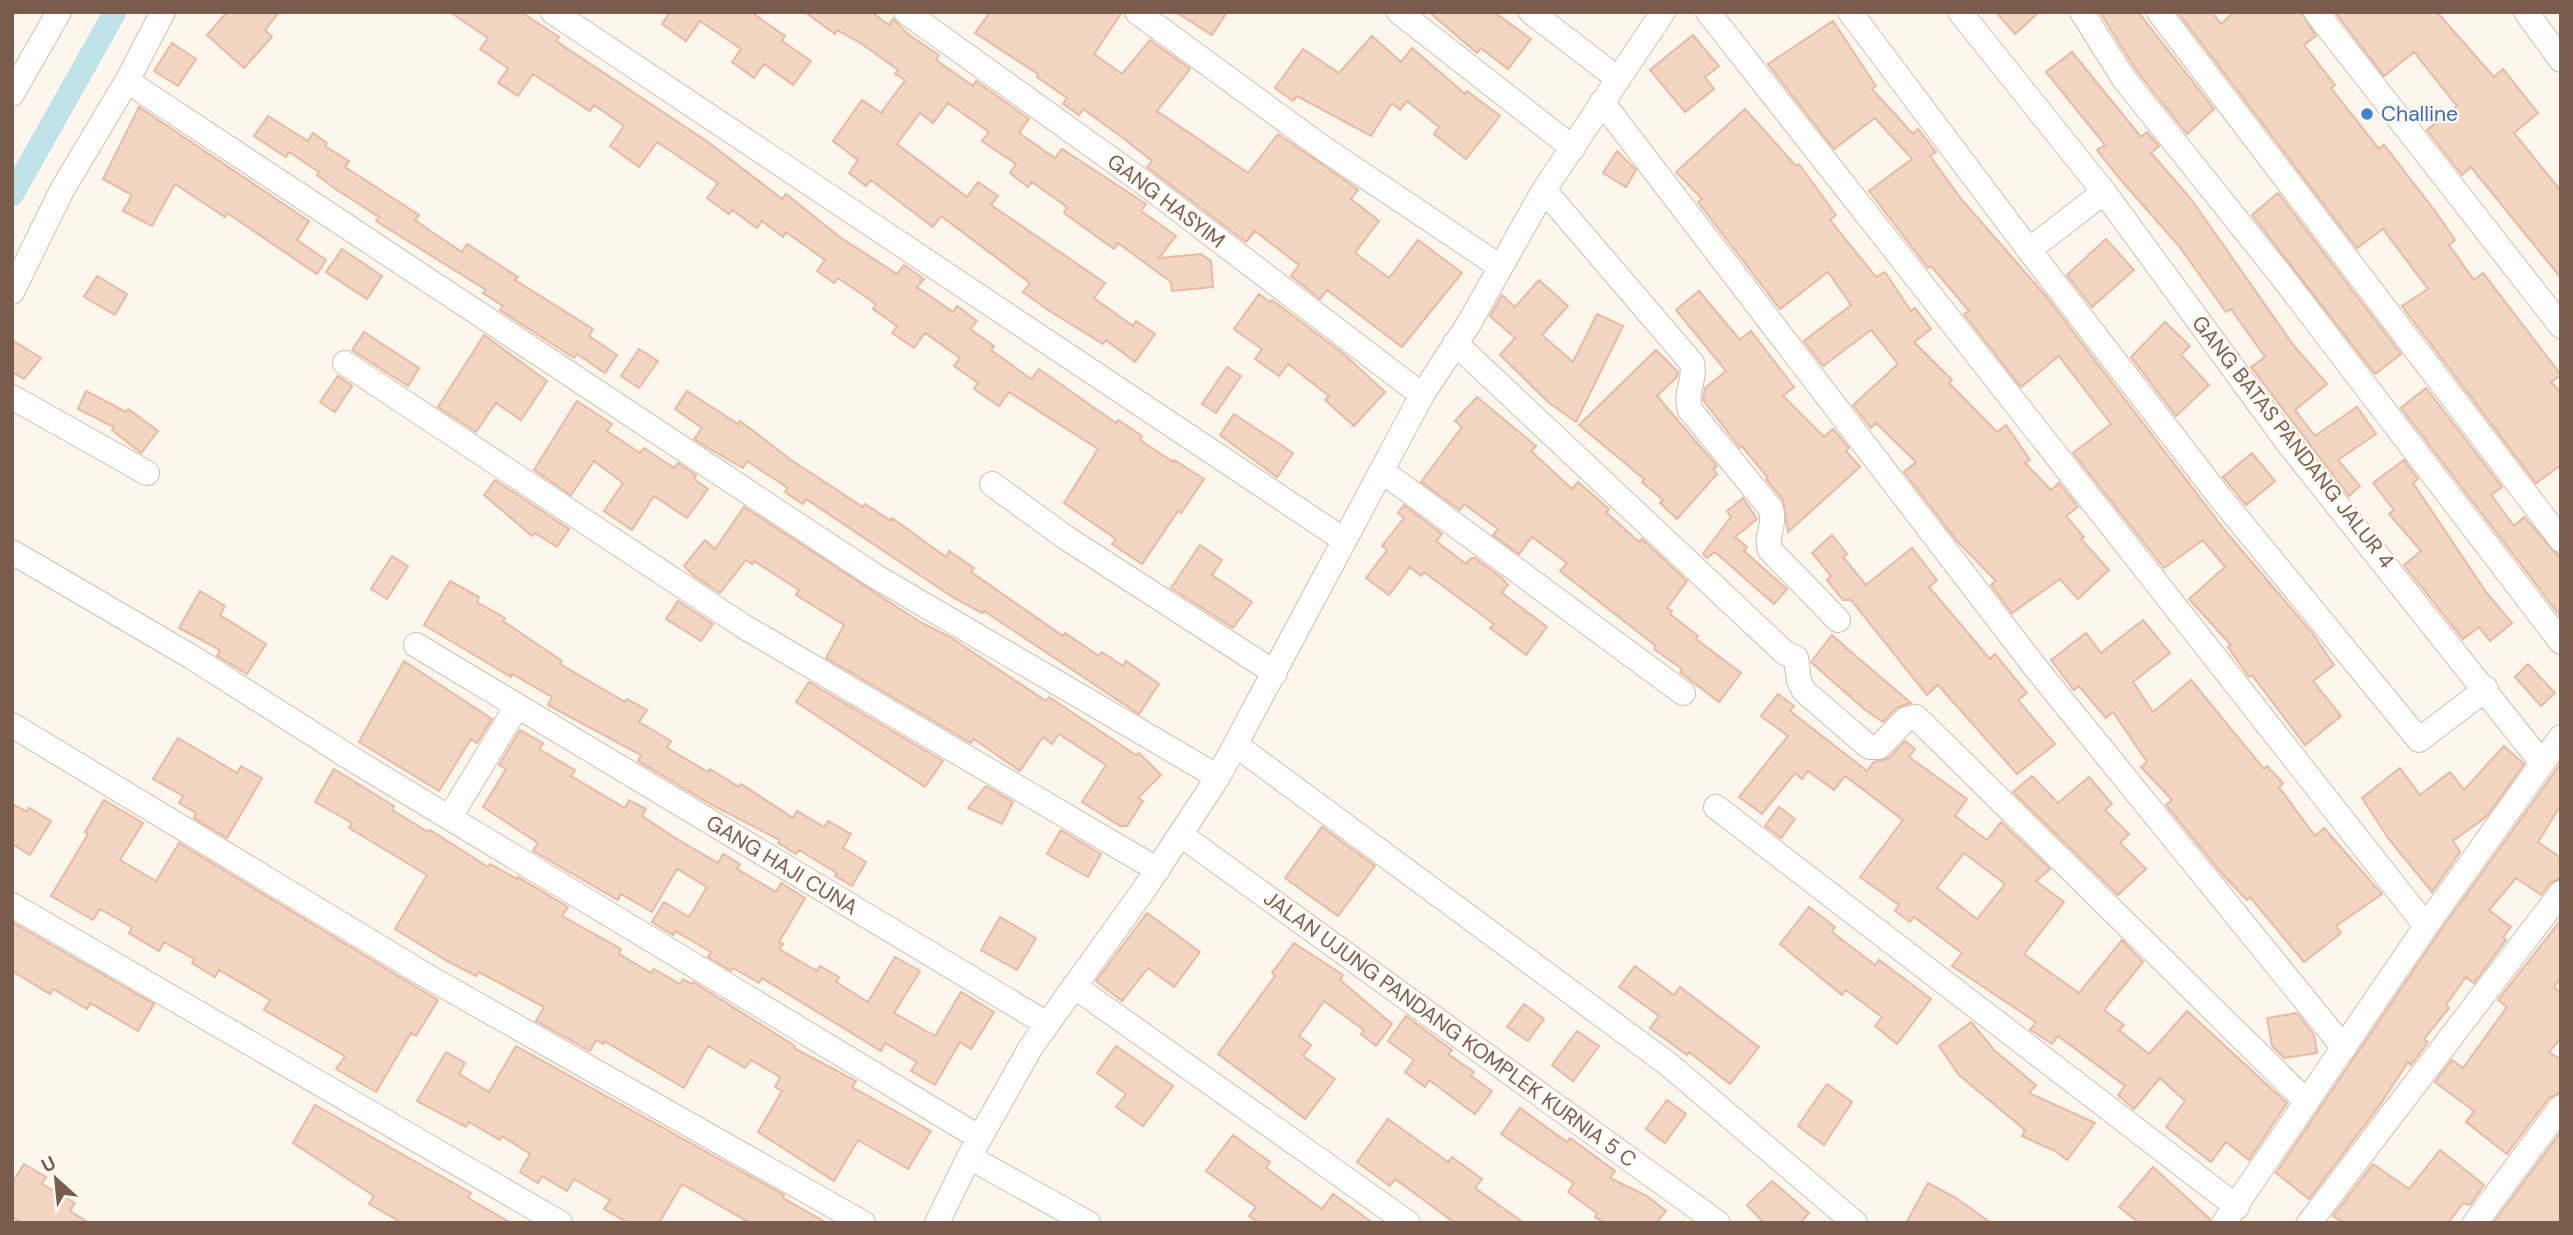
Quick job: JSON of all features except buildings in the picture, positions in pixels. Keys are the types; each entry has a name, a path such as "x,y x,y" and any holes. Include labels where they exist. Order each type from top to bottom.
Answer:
{"street":[{"path":"12,94 59,12"},
{"path":"12,292 62,190 127,81 163,12"},
{"path":"552,12 1344,540"},
{"name":"GANG HASYIM","path":"906,12 1140,180 1422,395"},
{"path":"1137,12 1323,148 1499,266"},
{"path":"1399,12 1573,148"},
{"path":"1531,12 1618,78"},
{"path":"937,1223 974,1147 1047,1024 1158,870 1218,777 1422,395 1468,326 1499,266 1544,190 1663,12"},
{"path":"1708,12 2426,926"},
{"path":"1850,12 2219,496 2419,740 2486,688"},
{"name":"GANG BATAS PANDANG JALUR 4","path":"1960,12 2104,192 2288,443 2486,688 2542,763"},
{"path":"2082,12 2124,79 2280,274 2561,642"},
{"path":"2160,12 2561,540"},
{"path":"2316,12 2561,326"},
{"path":"2526,12 2561,60"},
{"path":"127,81 874,576 1218,777"},
{"path":"1602,102 2035,667 2344,1048"},
{"path":"1544,190 1692,363 1695,374 1687,399 1690,410 1771,509 1774,519 1768,545 1770,550 1838,620"},
{"path":"2029,250 2104,192"},
{"path":"1455,343 1785,653 1796,658 1798,681 1804,691 1869,747 1879,747 1906,719 1916,718 2306,1102"},
{"path":"345,363 743,626 1158,870"},
{"path":"12,397 148,474"},
{"path":"1382,471 1683,693"},
{"path":"992,484 1065,537 1275,673"},
{"path":"12,552 190,656 450,817 974,1147 1088,1223"},
{"name":"GANG HAJI CUNA","path":"416,645 1047,1024"},
{"path":"450,817 517,706"},
{"path":"12,725 432,979 863,1223"},
{"path":"1716,807 2230,1215 2426,926 2561,737"},
{"path":"1236,745 1668,1064 1855,1223"},
{"name":"JALAN UJUNG PANDANG KOMPLEK KURNIA 5 C","path":"1181,835 1718,1223"},
{"path":"2309,1223 2561,893"},
{"path":"12,905 560,1223"},
{"path":"1074,986 1408,1223"},
{"path":"2475,1223 2561,1107"}],"waterway":[{"path":"12,195 115,12"}],"place":[{"name":"Challine","path":"2367,114"}]}
